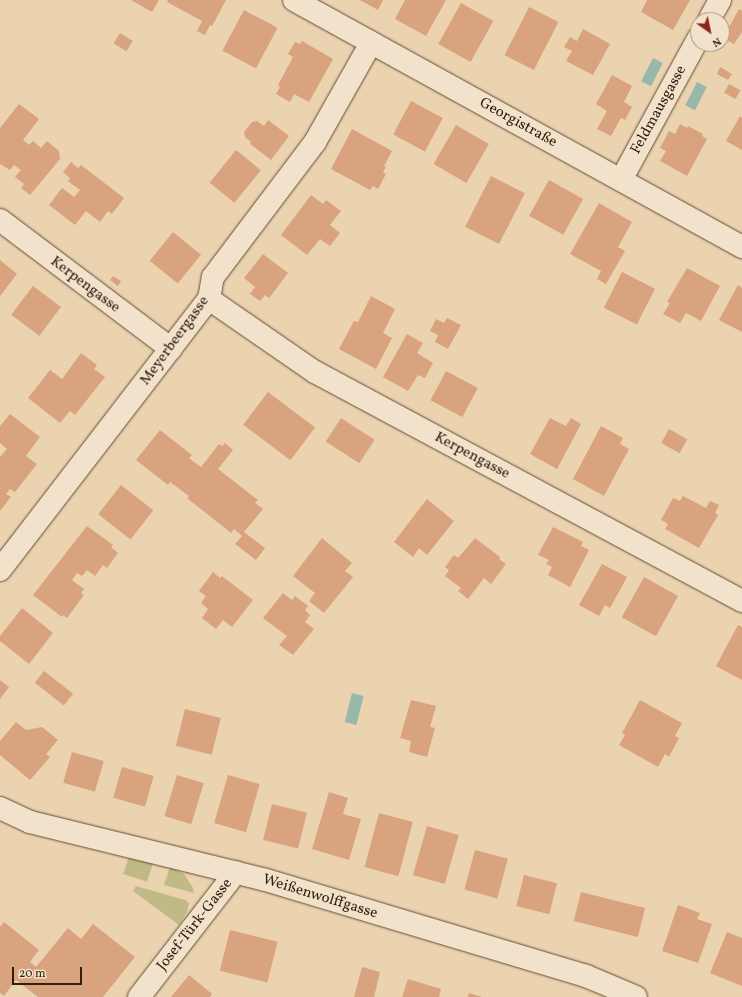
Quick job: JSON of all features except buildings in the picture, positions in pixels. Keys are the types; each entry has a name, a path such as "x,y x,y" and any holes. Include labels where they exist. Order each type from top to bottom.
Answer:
{"street":[{"name":"Georgistraße","path":"294,0 742,247"},
{"path":"713,12 720,0"},
{"name":"Meyerbeergasse","path":"0,570 209,299 213,277 315,142 371,43"},
{"name":"Feldmausgasse","path":"621,180 691,52"},
{"name":"Kerpengasse","path":"0,220 171,349"},
{"name":"Kerpengasse","path":"209,299 315,372 742,601"},
{"name":"Weißenwolffgasse","path":"0,808 30,822 236,872 586,976 636,997"},
{"name":"Josef-Türk-Gasse","path":"139,997 236,872"}],"shaded area":[{"path":"653,58 663,63 651,86 641,81"},
{"path":"697,82 707,87 695,110 685,105"},
{"path":"352,693 364,696 356,725 345,722"},
{"path":"129,856 153,864 147,882 123,874"},
{"path":"170,867 184,874 193,888 194,893 164,885"},
{"path":"136,886 185,900 189,903 187,912 179,925 133,891"}]}
